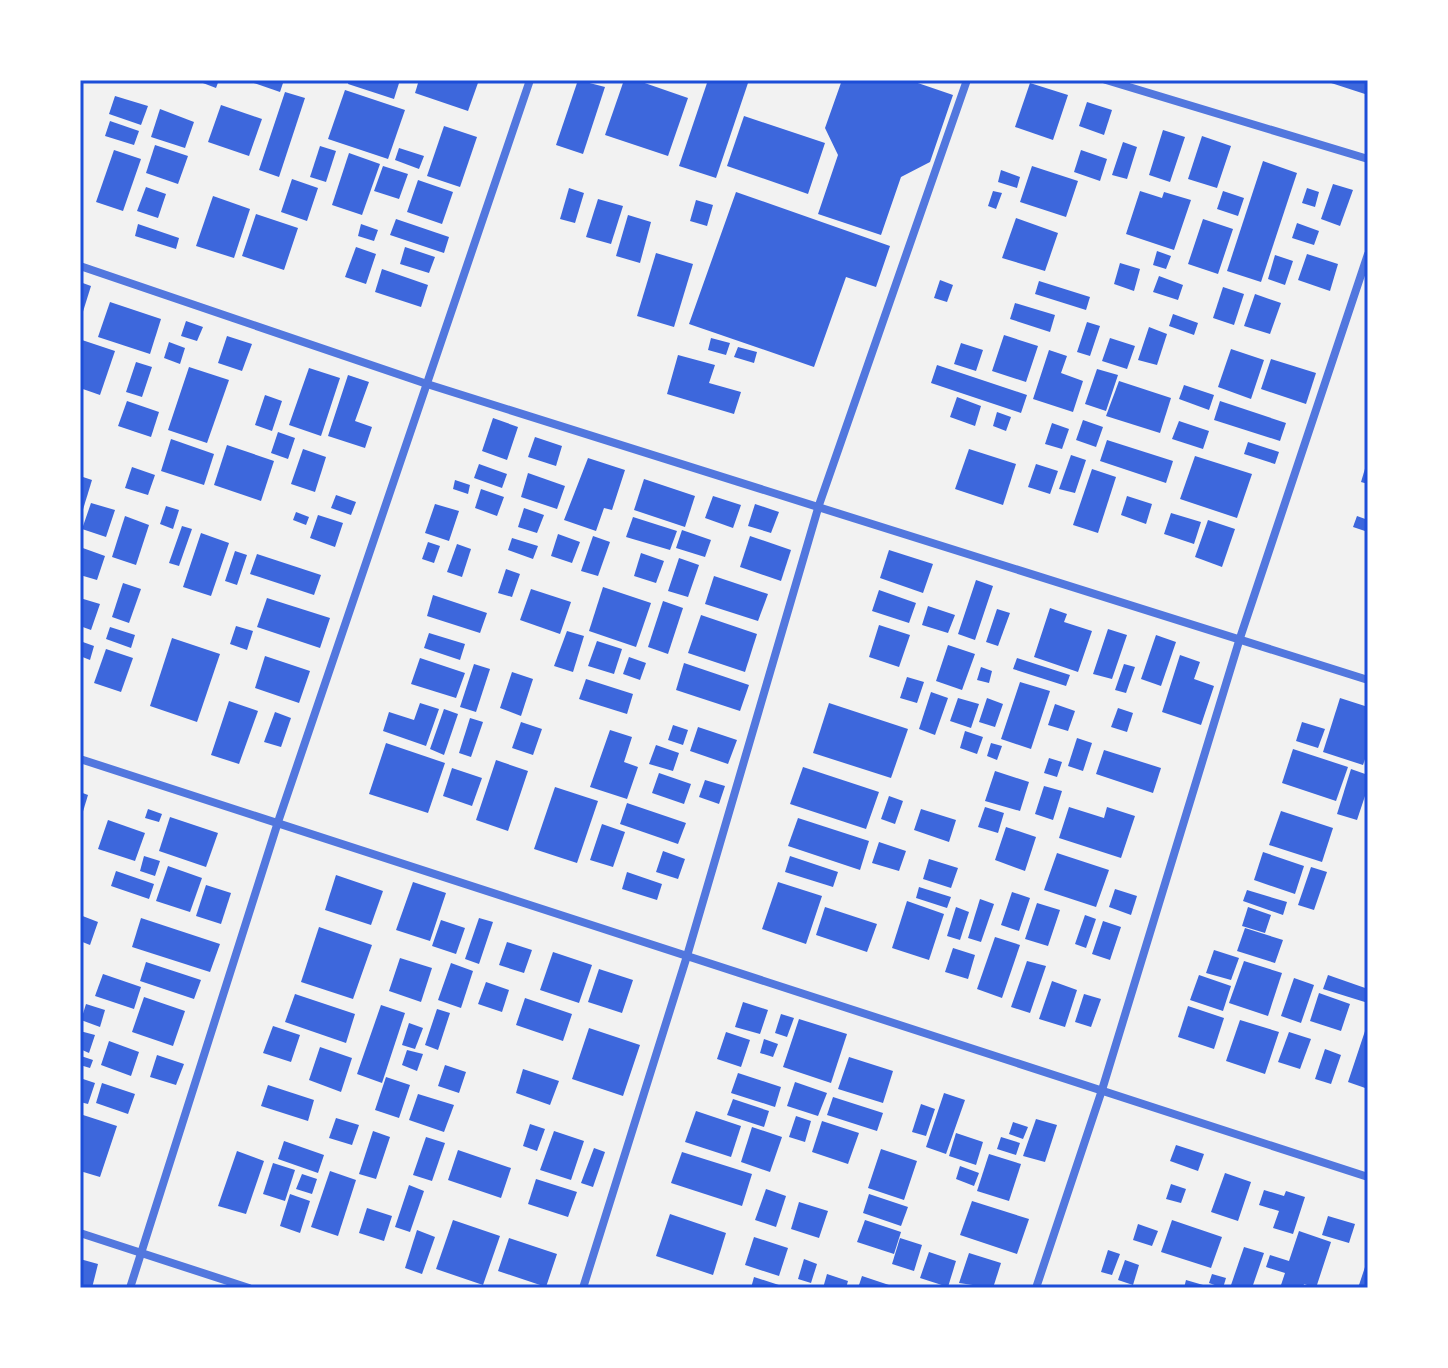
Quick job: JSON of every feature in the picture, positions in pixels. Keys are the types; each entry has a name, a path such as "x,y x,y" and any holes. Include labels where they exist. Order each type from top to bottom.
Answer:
{"street":[{"path":"130,1288 278,822 530,80"},
{"path":"583,1288 687,956 819,505 967,80"},
{"path":"1106,80 1368,159"},
{"path":"1036,1288 1102,1090 1240,638 1368,254"},
{"path":"80,266 427,384 1368,680"},
{"path":"80,759 1368,1177"},
{"path":"80,1233 249,1288"}],"building":[{"path":"195,80 219,80 216,88"},
{"path":"245,80 284,80 280,92"},
{"path":"349,80 400,80 394,99 348,84"},
{"path":"419,80 479,80 468,111 415,93"},
{"path":"578,80 605,87 583,154 556,145"},
{"path":"624,80 636,80 688,98 668,156 605,135"},
{"path":"708,80 749,80 716,178 679,166"},
{"path":"842,80 909,80 953,95 930,162 901,177 881,235 818,214 838,155 825,128"},
{"path":"1368,80 1368,95 1325,81"},
{"path":"1030,83 1068,95 1053,140 1015,127"},
{"path":"345,90 405,110 388,159 328,139"},
{"path":"285,92 305,98 279,177 259,170"},
{"path":"115,96 148,106 141,125 109,114"},
{"path":"1087,102 1112,110 1104,135 1079,126"},
{"path":"221,105 262,119 249,156 208,142"},
{"path":"160,109 194,122 185,148 151,137"},
{"path":"744,116 825,143 808,194 727,166"},
{"path":"110,121 139,131 134,145 105,136"},
{"path":"444,126 477,137 460,187 427,176"},
{"path":"1163,130 1185,137 1170,182 1149,175"},
{"path":"1202,136 1231,146 1217,188 1188,179"},
{"path":"1123,142 1137,147 1127,179 1112,175"},
{"path":"155,145 188,156 178,184 146,173"},
{"path":"320,146 336,151 326,182 310,177"},
{"path":"399,148 424,156 419,169 395,160"},
{"path":"114,150 141,159 123,211 96,202"},
{"path":"1081,150 1107,159 1100,181 1074,172"},
{"path":"349,153 380,164 362,215 332,205"},
{"path":"1263,161 1297,173 1261,282 1227,271"},
{"path":"383,166 408,174 399,199 374,191"},
{"path":"1032,166 1078,181 1066,217 1020,202"},
{"path":"1001,170 1020,177 1017,188 998,182"},
{"path":"292,179 318,188 307,221 281,212"},
{"path":"418,180 453,192 442,224 407,212"},
{"path":"1333,184 1353,190 1340,226 1321,219"},
{"path":"146,187 166,194 158,218 137,211"},
{"path":"569,188 584,193 575,223 560,219"},
{"path":"1307,188 1319,192 1315,207 1302,203"},
{"path":"993,191 1002,193 996,209 988,206"},
{"path":"1140,191 1162,198 1164,192 1191,200 1174,250 1126,234"},
{"path":"1223,191 1244,198 1238,216 1217,209"},
{"path":"736,192 890,246 876,287 846,277 814,367 689,324"},
{"path":"213,196 250,209 234,258 196,246"},
{"path":"598,199 623,206 611,244 586,237"},
{"path":"696,200 713,205 707,226 690,221"},
{"path":"256,214 298,228 284,270 242,256"},
{"path":"628,215 651,222 640,263 616,256"},
{"path":"1016,218 1058,233 1045,271 1002,258"},
{"path":"396,219 449,237 444,253 390,235"},
{"path":"1203,219 1233,229 1218,274 1188,264"},
{"path":"1297,223 1319,231 1314,245 1292,238"},
{"path":"138,224 179,238 176,249 135,236"},
{"path":"361,224 378,230 374,241 358,236"},
{"path":"356,247 376,254 366,284 345,277"},
{"path":"405,247 435,257 429,273 400,264"},
{"path":"1157,251 1171,256 1166,269 1153,265"},
{"path":"656,253 693,264 674,327 637,316"},
{"path":"1307,254 1338,264 1330,291 1298,280"},
{"path":"1275,255 1293,261 1285,285 1268,279"},
{"path":"1120,263 1140,269 1134,291 1114,284"},
{"path":"382,269 428,285 421,307 375,292"},
{"path":"1159,276 1183,285 1178,300 1153,292"},
{"path":"940,280 953,285 947,302 934,298"},
{"path":"1039,281 1090,297 1086,310 1035,294"},
{"path":"80,282 91,286 81,318 80,318"},
{"path":"1223,287 1244,294 1234,325 1213,318"},
{"path":"1255,294 1281,303 1270,334 1244,326"},
{"path":"110,302 161,319 150,354 98,337"},
{"path":"1015,303 1055,315 1050,332 1010,319"},
{"path":"1173,314 1198,323 1194,335 1169,326"},
{"path":"186,321 203,327 197,341 181,336"},
{"path":"1087,322 1100,326 1090,356 1077,352"},
{"path":"1149,327 1167,334 1157,365 1138,360"},
{"path":"1004,335 1038,346 1026,382 992,371"},
{"path":"227,336 252,344 242,371 218,363"},
{"path":"711,338 730,343 726,355 708,350"},
{"path":"1110,338 1135,346 1127,369 1102,361"},
{"path":"82,340 115,351 100,395 80,388"},
{"path":"169,342 185,348 180,364 164,358"},
{"path":"961,343 983,350 976,371 954,364"},
{"path":"738,347 757,352 754,363 734,357"},
{"path":"1231,349 1264,360 1251,399 1218,387"},
{"path":"1049,350 1067,356 1061,373 1083,381 1073,412 1033,399"},
{"path":"678,355 715,365 709,383 741,392 734,414 667,394"},
{"path":"1271,359 1316,373 1306,404 1261,389"},
{"path":"136,362 152,367 142,397 126,392"},
{"path":"937,365 1027,395 1021,413 931,383"},
{"path":"189,367 229,380 207,443 168,430"},
{"path":"309,368 340,378 321,436 289,425"},
{"path":"1097,369 1118,375 1106,411 1085,404"},
{"path":"348,375 369,382 355,421 372,427 365,448 328,436"},
{"path":"1119,381 1171,398 1160,433 1106,416"},
{"path":"1184,385 1214,395 1209,410 1179,399"},
{"path":"265,395 282,401 272,431 255,425"},
{"path":"957,397 981,406 975,426 950,417"},
{"path":"127,401 159,412 151,437 118,426"},
{"path":"1220,401 1286,423 1280,441 1214,420"},
{"path":"997,412 1011,417 1006,431 993,426"},
{"path":"493,418 518,427 507,460 482,451"},
{"path":"1083,420 1103,427 1096,447 1076,440"},
{"path":"1179,421 1209,431 1203,449 1172,439"},
{"path":"1052,423 1069,429 1062,449 1045,444"},
{"path":"278,432 295,438 288,459 271,453"},
{"path":"535,437 562,446 556,466 528,457"},
{"path":"171,439 214,454 204,485 161,471"},
{"path":"1107,440 1173,461 1166,483 1100,461"},
{"path":"1248,442 1279,452 1275,464 1244,454"},
{"path":"227,445 274,461 261,501 214,485"},
{"path":"303,449 326,457 315,492 291,484"},
{"path":"969,449 1016,464 1003,505 955,489"},
{"path":"1071,455 1086,460 1075,493 1059,489"},
{"path":"1195,456 1252,474 1237,518 1180,499"},
{"path":"588,458 625,470 612,510 604,508 596,531 564,520"},
{"path":"1368,462 1368,484 1361,482"},
{"path":"479,464 507,474 502,488 474,478"},
{"path":"1036,464 1058,471 1050,494 1028,487"},
{"path":"132,467 155,475 148,495 125,488"},
{"path":"1092,469 1116,477 1098,533 1073,525"},
{"path":"528,473 565,486 557,509 521,497"},
{"path":"80,476 92,480 81,516 80,516"},
{"path":"644,479 695,496 685,527 634,510"},
{"path":"455,480 470,485 468,494 453,489"},
{"path":"481,489 504,497 497,516 475,508"},
{"path":"336,495 356,502 351,515 331,508"},
{"path":"713,496 741,505 733,528 705,518"},
{"path":"1127,496 1152,504 1146,524 1121,515"},
{"path":"91,503 115,510 106,537 82,529"},
{"path":"435,504 459,511 449,541 425,533"},
{"path":"755,504 779,512 771,533 748,526"},
{"path":"166,506 179,510 173,529 160,524"},
{"path":"524,508 544,515 537,533 518,527"},
{"path":"296,512 309,517 306,525 293,520"},
{"path":"1171,513 1201,522 1194,544 1164,534"},
{"path":"318,515 343,523 335,547 310,538"},
{"path":"125,516 149,525 136,565 112,557"},
{"path":"1357,516 1368,520 1368,532 1353,527"},
{"path":"633,517 677,531 670,550 626,537"},
{"path":"1208,520 1235,529 1222,567 1195,557"},
{"path":"182,526 192,529 179,566 169,563"},
{"path":"682,530 711,540 705,557 676,548"},
{"path":"201,533 229,543 211,596 183,587"},
{"path":"558,534 580,542 572,563 551,556"},
{"path":"593,536 610,542 598,576 581,571"},
{"path":"750,536 791,550 781,581 740,567"},
{"path":"512,538 538,546 533,559 508,550"},
{"path":"428,542 440,546 434,563 422,559"},
{"path":"457,544 471,549 462,577 447,572"},
{"path":"80,547 105,556 97,580 80,575"},
{"path":"889,550 933,564 923,593 880,578"},
{"path":"235,551 247,555 237,585 225,581"},
{"path":"641,553 664,561 656,583 634,576"},
{"path":"257,554 321,575 314,595 250,574"},
{"path":"679,558 699,565 688,597 668,591"},
{"path":"506,569 520,574 512,597 498,593"},
{"path":"714,576 768,594 758,621 705,604"},
{"path":"976,580 993,586 975,640 958,634"},
{"path":"123,583 141,589 129,623 112,617"},
{"path":"603,587 651,603 636,647 589,631"},
{"path":"531,589 571,602 560,634 520,620"},
{"path":"879,590 916,603 909,623 872,611"},
{"path":"433,595 487,613 480,633 427,616"},
{"path":"80,598 100,604 91,630 80,626"},
{"path":"267,598 330,618 320,648 257,627"},
{"path":"663,601 683,608 668,654 648,647"},
{"path":"928,606 955,615 948,633 922,625"},
{"path":"1050,608 1067,614 1064,622 1092,631 1078,672 1034,657"},
{"path":"997,609 1010,613 998,646 986,642"},
{"path":"701,615 757,634 745,672 688,653"},
{"path":"879,625 910,635 899,667 869,657"},
{"path":"236,626 253,631 247,650 230,644"},
{"path":"110,627 135,635 131,648 106,639"},
{"path":"1108,629 1127,635 1112,679 1093,674"},
{"path":"567,631 584,636 573,672 554,666"},
{"path":"429,633 465,644 460,660 424,648"},
{"path":"1156,635 1176,642 1161,686 1141,679"},
{"path":"172,638 220,654 197,722 150,706"},
{"path":"80,641 94,646 90,660 80,656"},
{"path":"597,641 622,649 614,674 588,666"},
{"path":"948,645 975,654 962,690 936,681"},
{"path":"106,649 133,658 121,692 94,683"},
{"path":"1180,655 1200,662 1194,679 1214,686 1201,725 1162,712"},
{"path":"265,656 310,671 299,703 255,688"},
{"path":"629,657 646,663 640,680 623,674"},
{"path":"420,658 465,673 456,698 411,684"},
{"path":"1017,658 1070,675 1066,686 1013,669"},
{"path":"684,663 749,685 740,711 676,690"},
{"path":"474,664 490,669 476,712 460,707"},
{"path":"1124,664 1135,667 1126,693 1115,690"},
{"path":"981,667 992,671 989,683 977,680"},
{"path":"512,672 533,679 521,716 500,708"},
{"path":"907,677 924,682 917,703 900,698"},
{"path":"586,679 633,694 627,714 579,699"},
{"path":"1020,682 1050,691 1031,749 1001,739"},
{"path":"931,692 948,698 935,735 919,729"},
{"path":"958,698 979,704 971,728 950,721"},
{"path":"987,698 1003,704 995,727 979,722"},
{"path":"1340,698 1368,707 1368,751 1363,765 1323,752"},
{"path":"229,701 258,711 239,764 211,755"},
{"path":"420,703 439,709 426,746 383,731 389,712 414,720"},
{"path":"829,703 908,729 891,778 813,753"},
{"path":"1055,704 1075,711 1068,731 1048,725"},
{"path":"1118,708 1133,713 1127,732 1111,727"},
{"path":"444,709 458,714 444,755 430,749"},
{"path":"275,712 291,718 281,747 264,742"},
{"path":"470,718 483,722 471,757 459,753"},
{"path":"521,722 542,729 533,755 512,748"},
{"path":"1302,722 1325,729 1318,748 1296,741"},
{"path":"673,725 688,730 683,745 668,740"},
{"path":"698,727 737,740 728,764 690,751"},
{"path":"610,730 632,737 624,762 638,767 627,799 590,787"},
{"path":"965,731 983,737 977,754 960,748"},
{"path":"1077,738 1092,743 1083,771 1068,766"},
{"path":"386,743 445,763 428,813 369,794"},
{"path":"991,743 1002,746 997,760 987,756"},
{"path":"656,745 679,753 673,771 649,764"},
{"path":"1293,749 1348,767 1336,801 1282,783"},
{"path":"1104,750 1161,768 1153,793 1096,774"},
{"path":"1049,758 1062,762 1057,777 1044,773"},
{"path":"496,760 528,771 508,831 476,820"},
{"path":"803,767 879,792 866,829 790,804"},
{"path":"452,768 482,778 472,806 443,796"},
{"path":"1351,769 1368,775 1368,787 1357,820 1337,814"},
{"path":"995,771 1029,782 1020,811 985,801"},
{"path":"659,773 691,784 684,804 652,793"},
{"path":"705,780 725,786 719,804 699,797"},
{"path":"1044,786 1062,791 1053,820 1035,814"},
{"path":"555,787 598,801 577,863 534,849"},
{"path":"80,792 88,795 81,818 80,818"},
{"path":"889,796 903,801 895,824 881,819"},
{"path":"627,803 686,823 678,844 620,824"},
{"path":"985,807 1004,813 998,833 978,827"},
{"path":"1069,807 1104,818 1107,807 1135,816 1121,858 1059,838"},
{"path":"148,809 162,814 159,822 145,818"},
{"path":"921,809 956,820 949,842 914,830"},
{"path":"1281,811 1333,828 1322,862 1269,845"},
{"path":"170,817 218,833 206,867 159,851"},
{"path":"798,818 869,841 860,870 788,846"},
{"path":"108,820 145,833 135,861 98,849"},
{"path":"602,824 625,832 613,867 590,860"},
{"path":"1006,827 1036,837 1025,871 995,860"},
{"path":"879,842 906,851 899,871 872,863"},
{"path":"663,851 685,859 678,879 656,872"},
{"path":"1263,852 1304,866 1295,894 1254,880"},
{"path":"1057,853 1109,870 1096,907 1044,890"},
{"path":"144,856 160,861 155,876 140,871"},
{"path":"790,856 838,872 833,887 785,872"},
{"path":"929,859 958,868 951,888 923,879"},
{"path":"168,866 202,878 190,912 156,901"},
{"path":"1311,867 1327,872 1314,910 1298,905"},
{"path":"116,871 154,884 149,899 111,886"},
{"path":"627,872 662,884 657,900 622,889"},
{"path":"336,875 383,891 371,925 325,910"},
{"path":"413,882 446,893 430,941 396,930"},
{"path":"778,882 822,896 806,944 762,929"},
{"path":"206,885 231,893 221,924 196,916"},
{"path":"919,887 951,897 947,908 916,898"},
{"path":"1115,889 1137,896 1131,915 1109,907"},
{"path":"1247,890 1287,902 1283,915 1243,901"},
{"path":"1012,892 1030,898 1019,931 1001,925"},
{"path":"980,899 994,904 981,942 968,938"},
{"path":"907,901 944,914 929,960 892,948"},
{"path":"1037,903 1060,910 1048,946 1025,939"},
{"path":"825,907 877,924 867,952 816,935"},
{"path":"956,907 969,912 960,940 947,936"},
{"path":"1248,907 1271,915 1265,933 1242,926"},
{"path":"80,915 98,922 90,945 80,941"},
{"path":"1085,915 1096,919 1086,948 1075,944"},
{"path":"141,918 220,944 210,972 132,947"},
{"path":"479,918 493,922 479,964 465,959"},
{"path":"441,920 465,928 456,954 432,946"},
{"path":"1103,921 1121,927 1110,960 1092,954"},
{"path":"319,927 372,945 353,999 301,982"},
{"path":"1245,928 1283,940 1275,963 1237,951"},
{"path":"995,937 1020,945 1002,998 977,989"},
{"path":"507,942 532,950 524,973 499,965"},
{"path":"953,948 975,955 968,979 945,972"},
{"path":"1214,950 1239,958 1231,980 1206,973"},
{"path":"553,952 592,965 579,1003 540,990"},
{"path":"400,958 432,968 421,1002 389,991"},
{"path":"1027,961 1046,966 1030,1013 1011,1007"},
{"path":"1244,961 1282,973 1268,1016 1229,1003"},
{"path":"146,962 201,980 194,999 140,981"},
{"path":"451,963 473,971 461,1008 438,1000"},
{"path":"599,969 633,980 622,1013 588,1002"},
{"path":"103,974 141,987 134,1009 95,996"},
{"path":"1199,975 1231,986 1223,1011 1190,1000"},
{"path":"1328,975 1368,989 1368,1003 1323,989"},
{"path":"1294,978 1314,985 1301,1023 1281,1016"},
{"path":"1052,981 1077,990 1065,1027 1039,1019"},
{"path":"486,982 509,990 502,1012 478,1004"},
{"path":"1319,993 1350,1004 1341,1031 1310,1021"},
{"path":"295,994 355,1014 346,1043 285,1022"},
{"path":"1084,994 1101,999 1091,1027 1075,1022"},
{"path":"144,997 185,1011 173,1046 132,1032"},
{"path":"525,998 572,1014 563,1041 516,1025"},
{"path":"743,1002 768,1010 760,1034 735,1027"},
{"path":"86,1004 105,1010 100,1027 81,1020"},
{"path":"381,1005 405,1013 382,1083 357,1074"},
{"path":"1188,1006 1224,1018 1214,1049 1178,1037"},
{"path":"437,1009 450,1013 438,1050 425,1045"},
{"path":"781,1014 794,1018 787,1037 775,1033"},
{"path":"799,1019 847,1034 831,1083 783,1067"},
{"path":"1240,1020 1279,1032 1265,1074 1226,1061"},
{"path":"409,1023 423,1028 415,1049 402,1045"},
{"path":"273,1026 300,1035 291,1062 263,1053"},
{"path":"589,1028 640,1045 623,1096 572,1079"},
{"path":"80,1031 95,1035 89,1053 80,1049"},
{"path":"1365,1031 1368,1032 1368,1089 1348,1082"},
{"path":"726,1032 750,1040 741,1067 717,1059"},
{"path":"1289,1032 1311,1039 1300,1069 1278,1062"},
{"path":"764,1039 778,1044 773,1057 760,1053"},
{"path":"109,1041 139,1052 131,1076 101,1065"},
{"path":"320,1047 352,1058 341,1092 309,1080"},
{"path":"1325,1049 1341,1055 1331,1084 1315,1079"},
{"path":"407,1050 423,1054 417,1071 402,1065"},
{"path":"157,1055 184,1064 176,1085 150,1077"},
{"path":"81,1056 93,1060 90,1068 80,1065"},
{"path":"849,1057 893,1071 883,1103 838,1089"},
{"path":"445,1065 466,1072 459,1093 438,1086"},
{"path":"523,1069 559,1081 550,1105 516,1093"},
{"path":"738,1073 781,1087 775,1107 731,1093"},
{"path":"386,1077 410,1085 399,1118 375,1110"},
{"path":"80,1078 95,1083 88,1104 80,1102"},
{"path":"795,1082 827,1093 818,1116 787,1106"},
{"path":"102,1083 135,1094 128,1114 96,1103"},
{"path":"268,1085 314,1100 308,1121 261,1106"},
{"path":"944,1093 965,1100 946,1154 926,1147"},
{"path":"418,1094 454,1105 444,1132 409,1120"},
{"path":"833,1097 883,1113 877,1131 827,1115"},
{"path":"733,1099 769,1111 764,1127 727,1115"},
{"path":"921,1104 935,1109 926,1136 912,1132"},
{"path":"696,1111 741,1126 731,1157 685,1142"},
{"path":"80,1114 117,1126 100,1177 80,1171"},
{"path":"796,1116 811,1121 805,1142 789,1137"},
{"path":"336,1118 359,1125 352,1145 329,1138"},
{"path":"1036,1119 1057,1125 1045,1162 1023,1156"},
{"path":"822,1121 859,1133 848,1164 812,1152"},
{"path":"1013,1122 1028,1127 1023,1139 1009,1134"},
{"path":"530,1124 545,1129 537,1151 523,1146"},
{"path":"752,1127 782,1137 770,1172 741,1162"},
{"path":"373,1131 390,1137 376,1179 359,1174"},
{"path":"554,1131 584,1141 571,1180 540,1170"},
{"path":"956,1133 983,1142 976,1165 949,1156"},
{"path":"426,1137 445,1143 432,1181 413,1175"},
{"path":"1001,1137 1020,1143 1016,1155 997,1149"},
{"path":"284,1141 324,1155 318,1173 278,1159"},
{"path":"1176,1145 1204,1154 1198,1171 1170,1161"},
{"path":"594,1148 605,1152 593,1187 581,1183"},
{"path":"881,1149 917,1161 904,1200 868,1188"},
{"path":"458,1150 511,1168 501,1198 448,1180"},
{"path":"237,1151 264,1161 246,1214 218,1206"},
{"path":"682,1152 752,1174 742,1206 671,1183"},
{"path":"989,1154 1021,1164 1009,1201 977,1191"},
{"path":"273,1163 295,1170 285,1201 263,1194"},
{"path":"960,1166 979,1173 974,1186 956,1179"},
{"path":"330,1171 356,1180 338,1236 311,1227"},
{"path":"1225,1173 1251,1182 1238,1221 1211,1212"},
{"path":"302,1174 317,1179 312,1194 296,1189"},
{"path":"536,1179 577,1192 568,1217 528,1204"},
{"path":"1171,1184 1186,1189 1181,1203 1166,1199"},
{"path":"409,1185 424,1191 410,1232 395,1227"},
{"path":"766,1189 786,1196 776,1227 755,1220"},
{"path":"1264,1190 1284,1196 1286,1191 1305,1197 1293,1234 1273,1228 1279,1211 1259,1205"},
{"path":"290,1194 310,1201 300,1233 280,1226"},
{"path":"869,1194 908,1207 901,1226 863,1213"},
{"path":"972,1201 1029,1219 1017,1254 960,1235"},
{"path":"799,1202 828,1211 819,1238 791,1229"},
{"path":"367,1208 392,1216 384,1241 359,1233"},
{"path":"670,1214 726,1233 713,1275 656,1256"},
{"path":"1328,1216 1355,1224 1349,1243 1322,1235"},
{"path":"453,1220 500,1236 483,1285 436,1269"},
{"path":"865,1220 901,1232 894,1254 857,1242"},
{"path":"1172,1220 1222,1237 1211,1268 1161,1252"},
{"path":"1138,1224 1158,1231 1152,1246 1133,1240"},
{"path":"417,1230 435,1237 422,1274 405,1268"},
{"path":"1299,1231 1331,1242 1316,1288 1304,1284 1303,1288 1280,1288 1285,1273 1266,1267 1270,1255 1289,1261"},
{"path":"754,1237 788,1248 779,1276 745,1265"},
{"path":"509,1238 557,1254 546,1287 498,1271"},
{"path":"900,1238 922,1245 914,1271 892,1264"},
{"path":"1244,1247 1264,1253 1252,1288 1230,1288"},
{"path":"1108,1250 1120,1254 1112,1275 1101,1272"},
{"path":"929,1252 956,1261 948,1287 920,1278"},
{"path":"969,1253 1001,1263 993,1288 959,1283"},
{"path":"80,1259 98,1264 92,1288 80,1286"},
{"path":"804,1259 817,1264 811,1283 798,1279"},
{"path":"1125,1260 1139,1265 1133,1285 1118,1280"},
{"path":"1367,1261 1368,1288 1358,1288"},
{"path":"827,1274 848,1281 846,1288 823,1288"},
{"path":"1212,1274 1226,1278 1223,1288 1209,1283"},
{"path":"862,1276 895,1287 895,1288 858,1288"},
{"path":"754,1277 785,1287 785,1288 751,1288"},
{"path":"1186,1280 1210,1287 1210,1288 1184,1288"}]}
